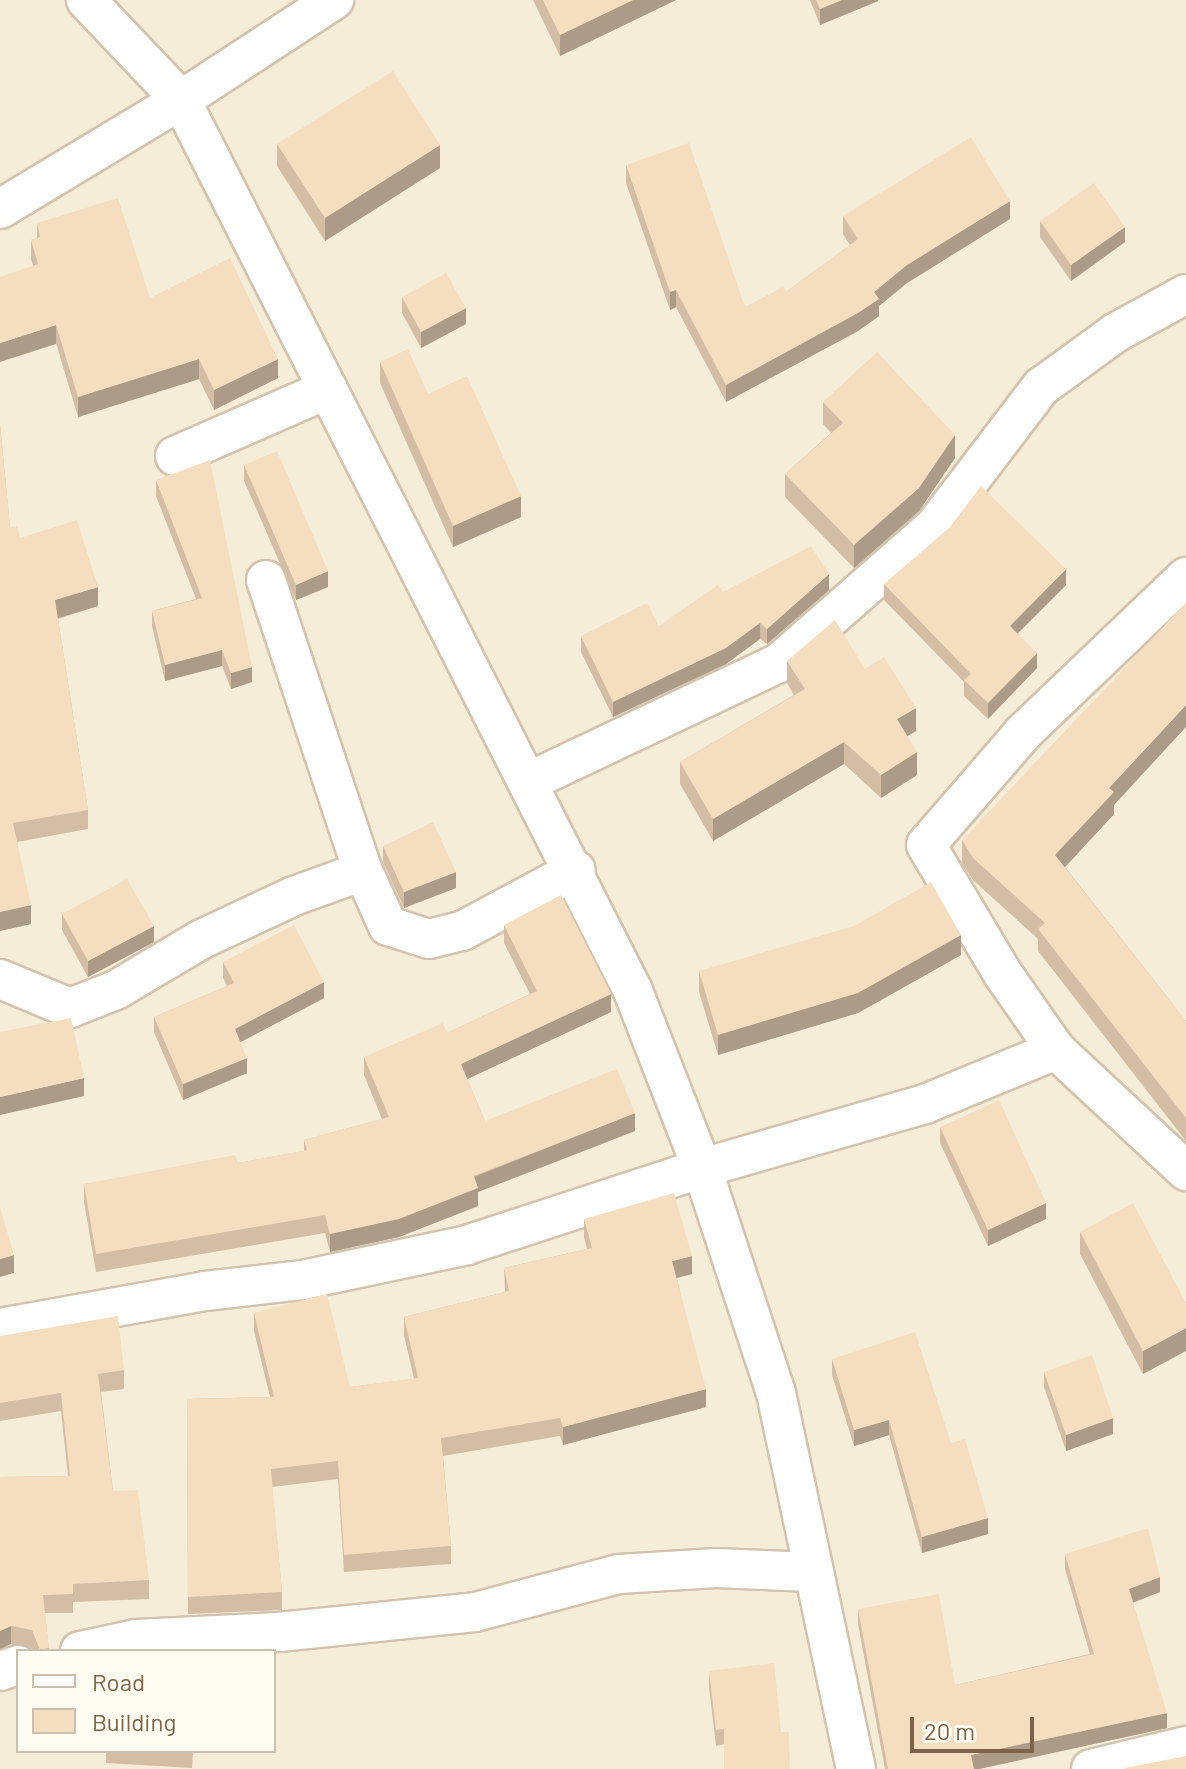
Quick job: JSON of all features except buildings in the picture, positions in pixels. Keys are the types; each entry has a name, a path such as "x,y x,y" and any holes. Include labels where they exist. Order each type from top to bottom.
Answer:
{"street":[{"path":"86,0 181,100 528,782 576,870 633,991 702,1168 776,1393 811,1572 856,1769"},
{"path":"0,209 181,100 334,0"},
{"path":"528,782 779,663 935,526 1041,387 1115,333 1186,294"},
{"path":"175,456 328,389"},
{"path":"1186,577 1023,733 926,845 1003,974 1056,1050 1186,1171"},
{"path":"266,580 363,871 388,926 429,939 462,931 576,870"},
{"path":"0,979 70,1008 116,990 202,939 294,896 363,871"},
{"path":"0,1328 205,1291 303,1280 467,1245 702,1168 925,1104 1056,1050"},
{"path":"89,1649 136,1639 279,1632 475,1612 619,1574 716,1568 811,1572"},
{"path":"1091,1769 1186,1746"}],"shaded area":[{"path":"0,0 1186,0 1186,1769 0,1769"}]}
